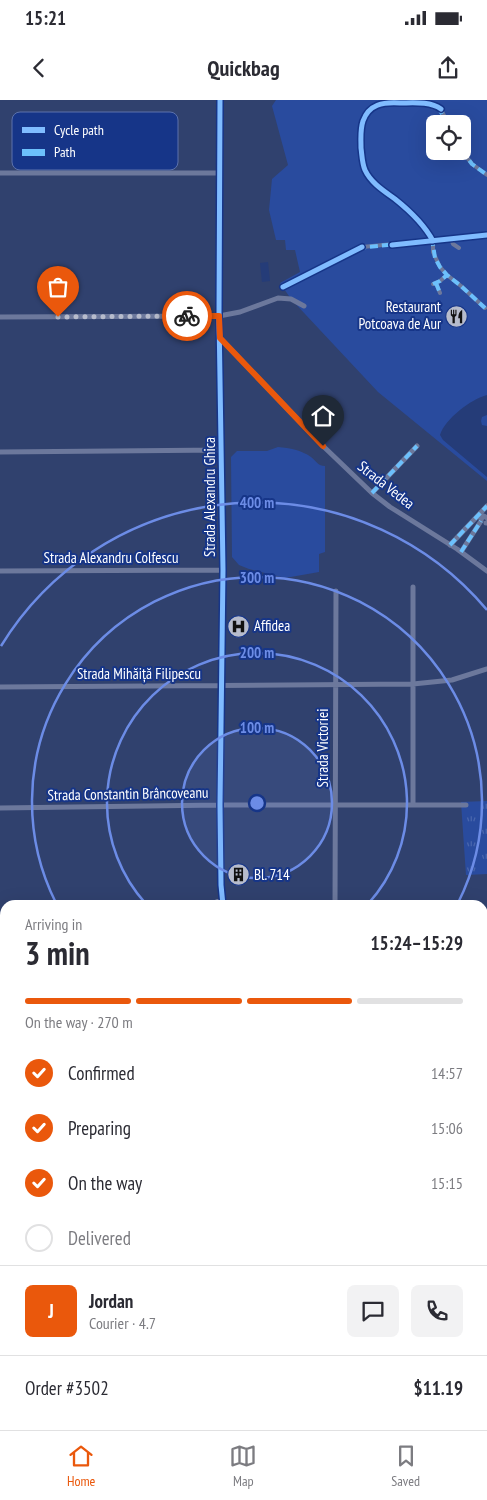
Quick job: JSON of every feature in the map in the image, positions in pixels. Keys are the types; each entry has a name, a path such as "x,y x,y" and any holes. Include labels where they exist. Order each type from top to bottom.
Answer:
{"street":[{"name":"Strada Alexandru Ghica","path":"220,100 219,316 223,570 220,900"},
{"path":"443,115 440,109 434,105 387,102 372,108 364,119 361,128 362,160 369,176 418,219 428,231 433,241 435,258 440,268 485,308"},
{"path":"469,160 487,175"},
{"path":"0,174 220,173"},
{"path":"283,287 362,247 487,235"},
{"path":"450,239 459,248"},
{"path":"440,293 434,283 447,276"},
{"path":"0,317 219,316 240,312 278,298 291,299 304,306"},
{"name":"Strada Vedea","path":"220,338 323,446 372,493 487,571"},
{"path":"220,355 228,350 234,351"},
{"path":"372,493 417,446"},
{"path":"0,452 222,450"},
{"path":"461,552 484,520 487,506"},
{"path":"450,545 484,520"},
{"name":"Strada Alexandru Colfescu","path":"0,570 223,570"},
{"path":"412,805 413,587"},
{"name":"Strada Victoriei","path":"335,900 336,591"},
{"name":"Strada Mihăiță Filipescu","path":"0,687 413,684 452,680 487,669"},
{"name":"Strada Constantin Brâncoveanu","path":"0,808 220,805 466,805"}],"green space":[{"path":"276,100 487,100 487,481 378,392 291,299 280,283 300,272 295,250 286,250 285,240 276,240 269,210 272,179 288,165 272,106"},
{"path":"278,447 303,453 325,466 325,552 319,554 319,572 285,578 249,569 239,565 232,557 231,457 237,451 267,451"},
{"path":"487,801 487,874 466,875 461,802"}],"shaded area":[{"path":"268,262 270,281 262,282 260,263"},
{"path":"487,395 487,415 482,417 481,421 482,425 487,426 487,477 443,440 440,435 447,423 459,410"}],"marked path":[{"path":"438,107 443,115"},
{"path":"469,160 487,175"},
{"path":"432,238 435,258 440,267 485,308"},
{"path":"358,248 396,244"},
{"path":"433,284 447,275"},
{"path":"436,283 440,293"},
{"path":"372,493 417,446"},
{"path":"450,545 487,506"},
{"path":"461,552 481,521"}],"cycle path":[{"path":"220,100 219,316 223,570 220,805 222,900"},
{"path":"433,241 416,218 378,186 368,175 362,159 361,131 366,115 377,105 421,103 437,106 441,109"},
{"path":"392,245 487,235"},
{"path":"283,287 362,247"}],"way so far":[{"path":"58,317 187,316"}],"place":[{"name":"Restaurant Potcoava de Aur","path":"457,316"},
{"name":"Affidea","path":"238,626"},
{"name":"Bl. 714","path":"238,875"}],"route":[{"path":"187,316 219,316 220,338 323,446"}]}
